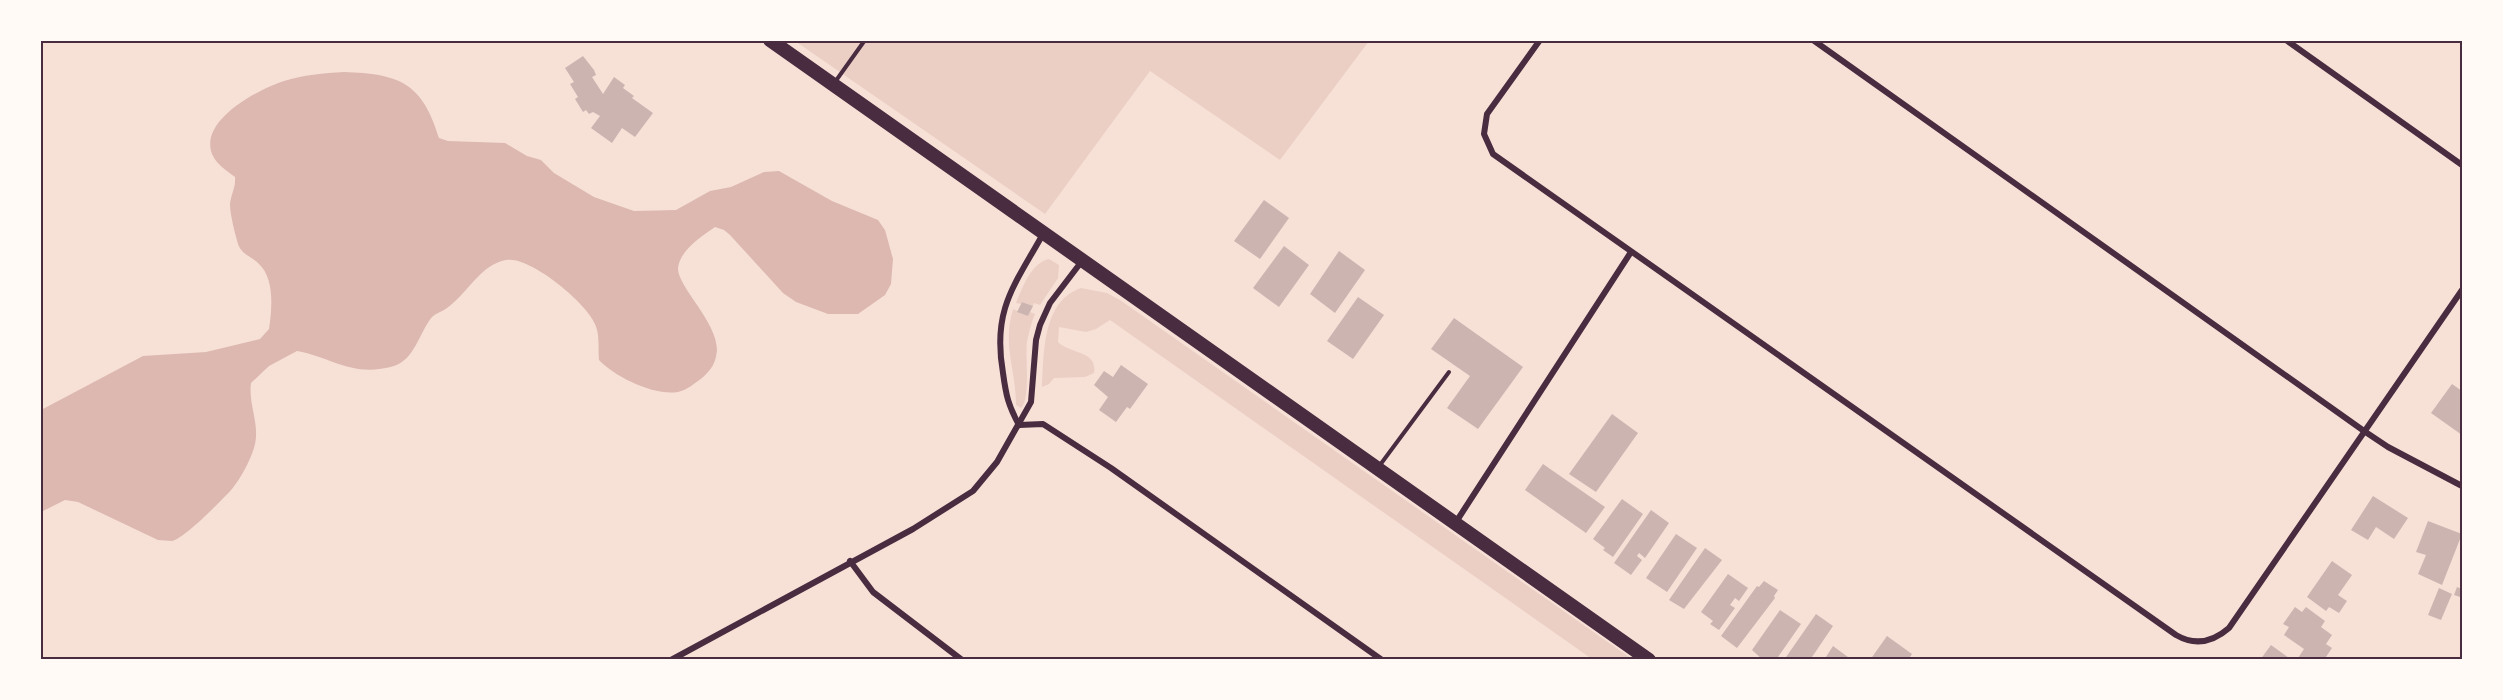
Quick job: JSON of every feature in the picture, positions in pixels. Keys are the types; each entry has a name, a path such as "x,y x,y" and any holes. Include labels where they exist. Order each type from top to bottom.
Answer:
{"main road":[{"path":"770,40 1649,660"}],"street":[{"path":"1540,40 1487,114 1484,134 1493,154 2176,635 2190,641 2205,641 2221,635 2229,628 2463,290"},
{"path":"1813,40 2364,431 2397,452 2463,486"},
{"path":"2286,40 2463,165"},
{"path":"1019,425 1008,405 999,353 999,334 1005,303 1042,234"},
{"path":"1455,523 1631,252"},
{"path":"671,660 850,561 913,529 973,491 997,462 1031,402 1036,340 1040,325 1050,303 1082,261"},
{"path":"1019,425 1043,424 1111,468 1382,660"},
{"path":"850,561 873,592 962,660"}],"lane":[{"path":"833,85 865,40"},
{"path":"1378,468 1449,372"}],"shaded area":[{"path":"795,41 1369,41 1280,160 1150,71 1045,214"},
{"path":"344,72 380,75 406,85 425,104 439,138 448,141 505,143 527,156 541,160 554,173 594,197 634,211 676,210 710,191 731,187 764,172 779,171 832,201 878,220 885,230 893,259 891,284 885,295 858,314 828,314 796,302 783,293 730,235 715,227 687,249 678,268 679,276 711,327 717,350 716,359 708,372 694,384 678,392 668,392 636,384 606,366 599,360 597,328 581,304 542,273 516,260 506,260 489,267 454,302 435,314 427,323 412,352 401,363 367,370 344,366 297,351 269,366 251,383 256,440 245,469 221,501 178,539 158,540 78,502 65,500 41,512 41,410 143,356 206,352 260,339 269,329 270,285 263,269 244,253 238,244 230,204 235,177 214,158 210,141 214,129 222,118 260,91 299,77"},
{"path":"1049,259 1059,265 1058,278 1040,305 1016,303 1033,270"},
{"path":"1081,288 1107,293 1120,300 1632,659 1592,659 1110,320 1086,332 1059,327 1058,342 1092,360 1094,373 1085,377 1054,378 1042,387 1043,359 1052,316 1068,295"},
{"path":"1013,309 1028,316 1030,312 1035,314 1027,342 1027,387 1021,408 1016,405 1009,346"}],"building":[{"path":"583,56 594,70 596,75 592,77 603,94 614,77 625,85 623,88 634,96 632,98 653,113 635,137 622,128 612,143 591,128 600,116 593,112 589,114 586,110 583,112 570,84 574,82 565,68"},
{"path":"1264,200 1289,218 1260,259 1234,241"},
{"path":"1284,246 1309,265 1279,307 1253,288"},
{"path":"1339,251 1365,270 1335,313 1310,294"},
{"path":"1358,297 1384,315 1353,359 1327,341"},
{"path":"1022,302 1033,306 1028,316 1017,312"},
{"path":"1454,318 1523,367 1478,429 1447,408 1470,376 1431,349"},
{"path":"1121,365 1148,384 1130,409 1127,407 1116,422 1099,410 1108,397 1094,385 1104,371 1113,377"},
{"path":"2452,384 2462,391 2462,435 2431,413"},
{"path":"1612,414 1638,433 1596,492 1569,474"},
{"path":"1543,464 1605,507 1586,533 1525,490"},
{"path":"2373,496 2408,518 2394,539 2376,527 2368,540 2351,530"},
{"path":"1622,499 1643,514 1613,557 1593,539"},
{"path":"1651,510 1669,523 1645,558 1639,553 1637,556 1642,560 1631,575 1614,563"},
{"path":"2428,521 2462,534 2442,585 2418,574 2426,555 2416,552"},
{"path":"1676,534 1697,548 1667,592 1646,578"},
{"path":"1705,548 1722,560 1684,609 1669,600"},
{"path":"2332,561 2352,575 2338,595 2347,601 2339,613 2329,607 2326,611 2307,597"},
{"path":"1728,574 1748,588 1739,601 1735,598 1730,605 1735,608 1719,630 1710,624 1713,621 1701,612"},
{"path":"1764,581 1778,590 1775,598 1737,648 1721,636 1757,586 1759,587"},
{"path":"2457,587 2462,589 2460,597 2454,595"},
{"path":"2439,588 2452,594 2441,620 2428,615"},
{"path":"2295,607 2302,612 2306,607 2325,621 2321,627 2332,635 2326,644 2332,648 2324,660 2299,660 2304,649 2284,635 2289,627 2283,624"},
{"path":"1780,610 1801,624 1776,660 1763,660 1752,650"},
{"path":"1816,614 1833,626 1810,660 1784,660"},
{"path":"1887,636 1912,654 1908,660 1870,660"},
{"path":"2271,645 2292,660 2260,660"},
{"path":"1833,646 1852,660 1824,660"}]}
